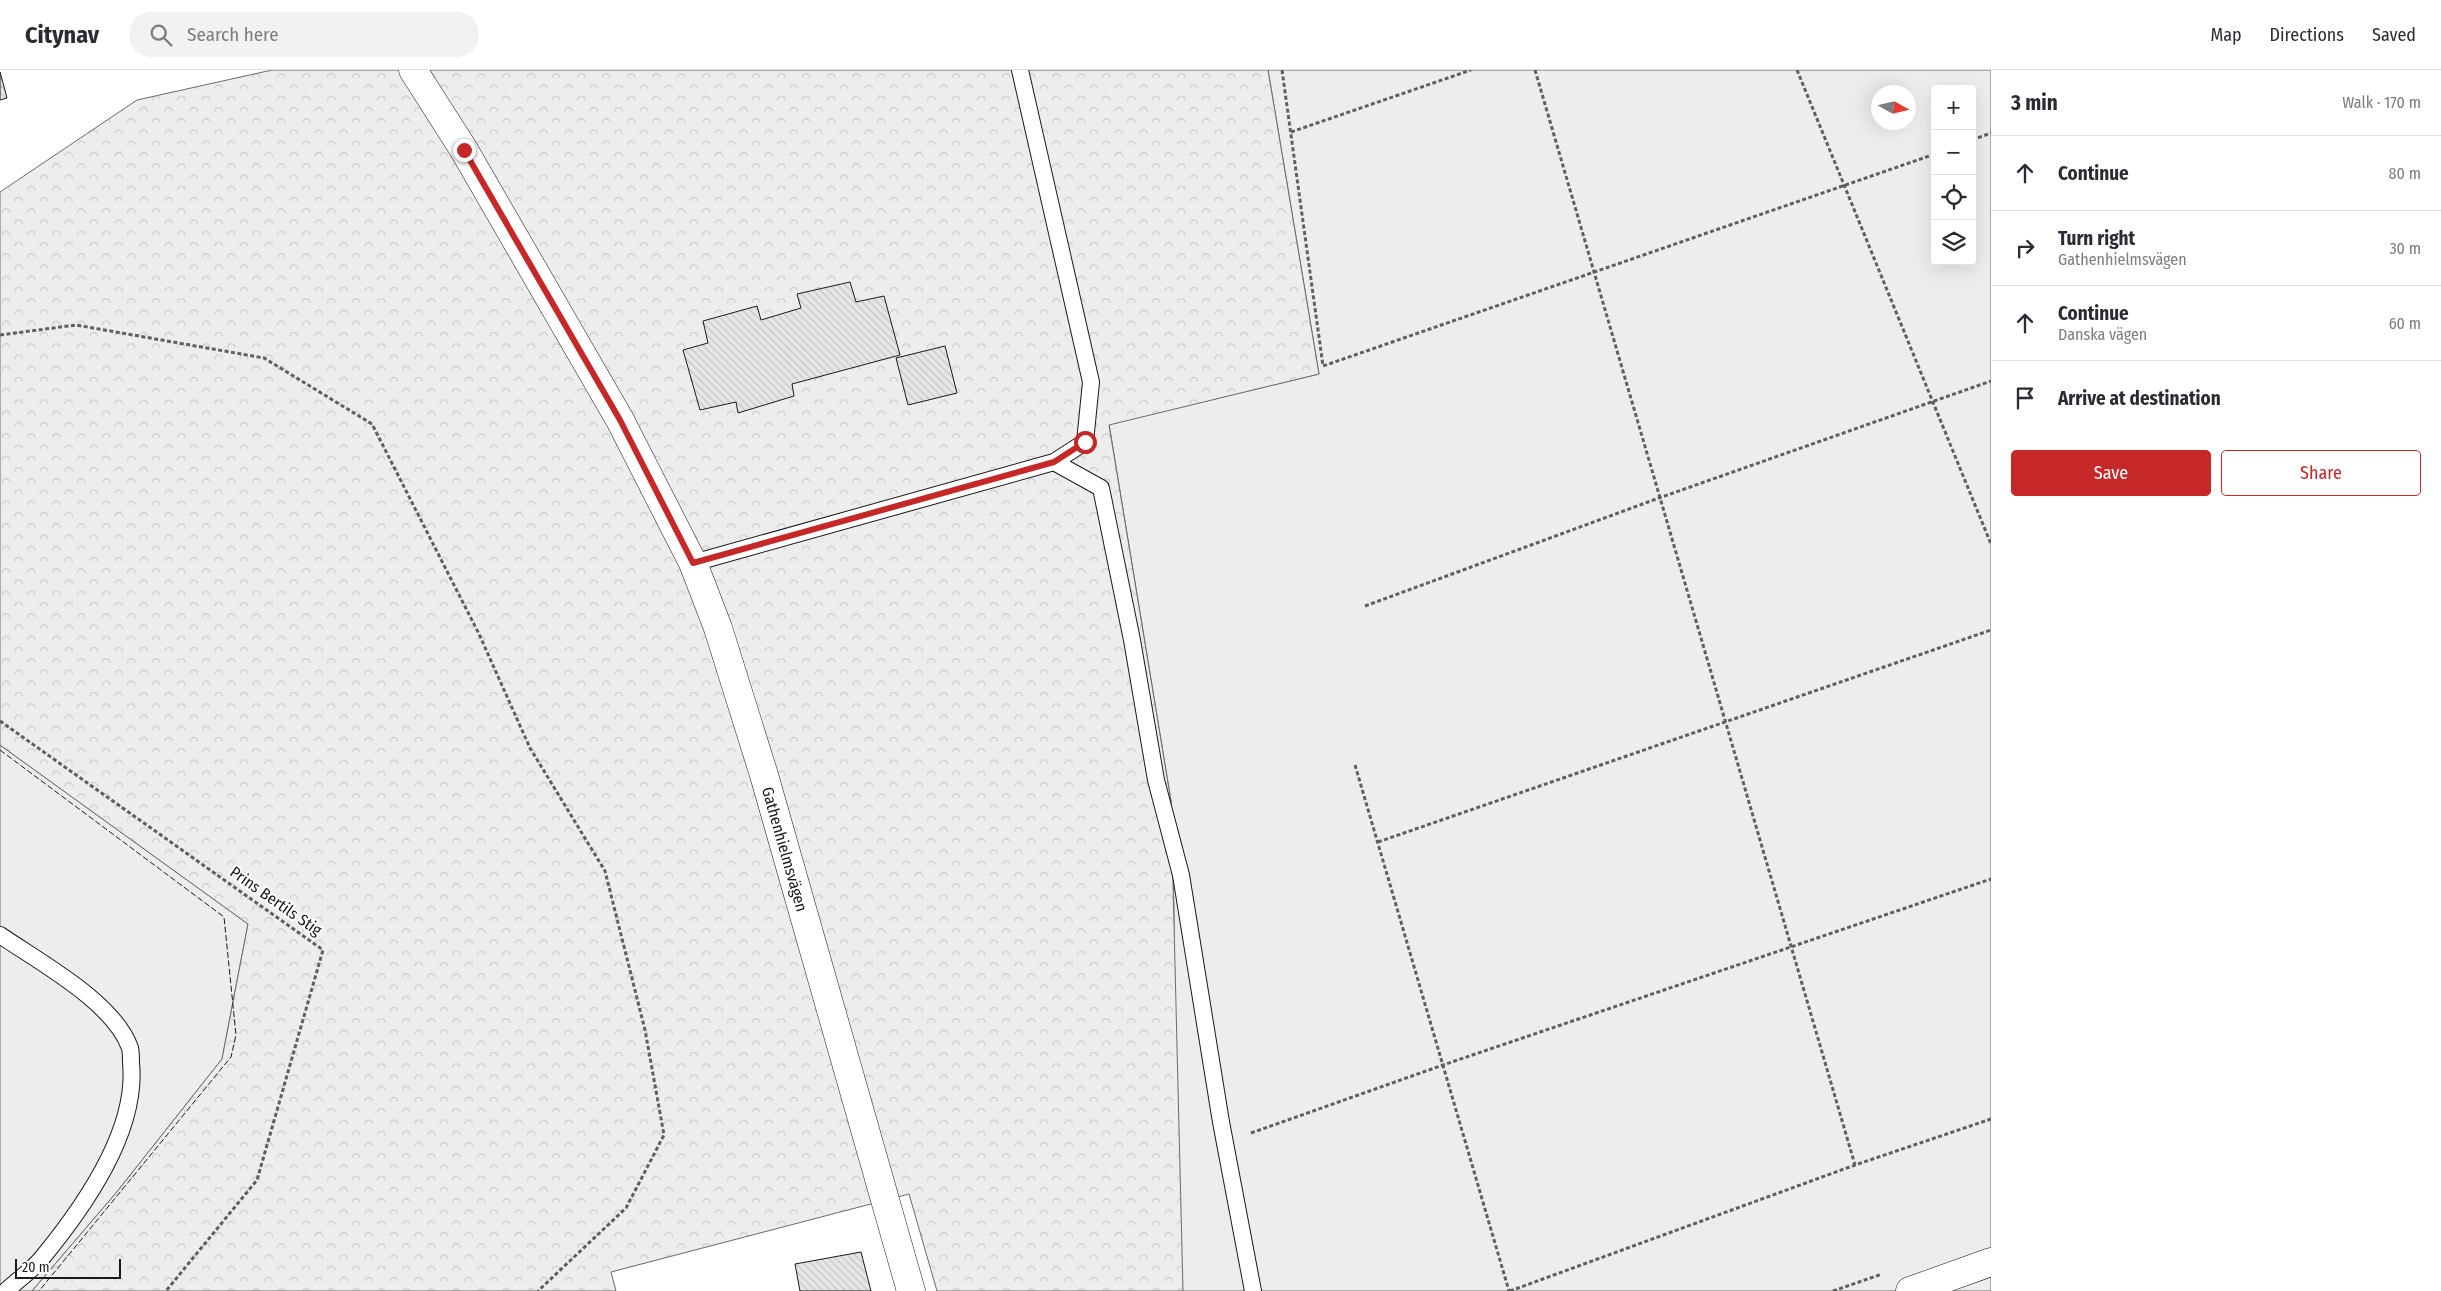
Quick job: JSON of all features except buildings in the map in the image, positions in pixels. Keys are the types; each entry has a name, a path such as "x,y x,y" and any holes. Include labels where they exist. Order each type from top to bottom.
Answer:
{"street":[{"name":"Gathenhielmsvägen","path":"413,70 464,150 620,420 693,563 718,628 764,775 911,1291"},
{"path":"1910,1291 1991,1262"}],"lane":[{"path":"693,563 1054,462 1085,442 1091,382 1020,70"},
{"path":"1054,462 1101,488 1132,640 1156,780 1181,874 1221,1122 1253,1291"},
{"path":"0,935 94,1000 114,1023 130,1048 133,1084 127,1115 104,1170 41,1259 6,1291"}],"path":[{"path":"1282,70 1322,366 1931,155"},
{"path":"1291,132 1471,70"},
{"path":"1535,70 1855,1165"},
{"path":"1796,70 1991,544"},
{"path":"1976,139 1991,133"},
{"path":"0,335 76,325 264,358 372,424 479,634 530,748 605,871 646,1030 664,1135 626,1208 538,1291"},
{"path":"1365,606 1660,498 1991,381"},
{"path":"1378,842 1991,630"},
{"name":"Prins Bertils Stig","path":"0,721 324,950 257,1180 166,1291"},
{"path":"1355,765 1510,1291 1855,1165 1991,1119"},
{"path":"1246,1135 1443,1065 1991,879"}],"shaded area":[{"path":"1268,70 1991,70 1991,1291 1173,1291 1174,912 1171,801 1109,424 1319,374"},
{"path":"0,745 248,924 222,1059 116,1193 32,1291 0,1291"}],"green space":[{"path":"272,70 1268,70 1319,374 1109,425 1171,801 1183,1291 937,1291 909,1194 611,1272 616,1291 32,1291 116,1193 222,1059 248,924 0,745 0,192 137,100"}],"fence":[{"path":"0,750 224,917 236,1035 231,1057 39,1291"}],"route":[{"path":"464,150 620,420 693,563 1054,462 1085,442"}]}
